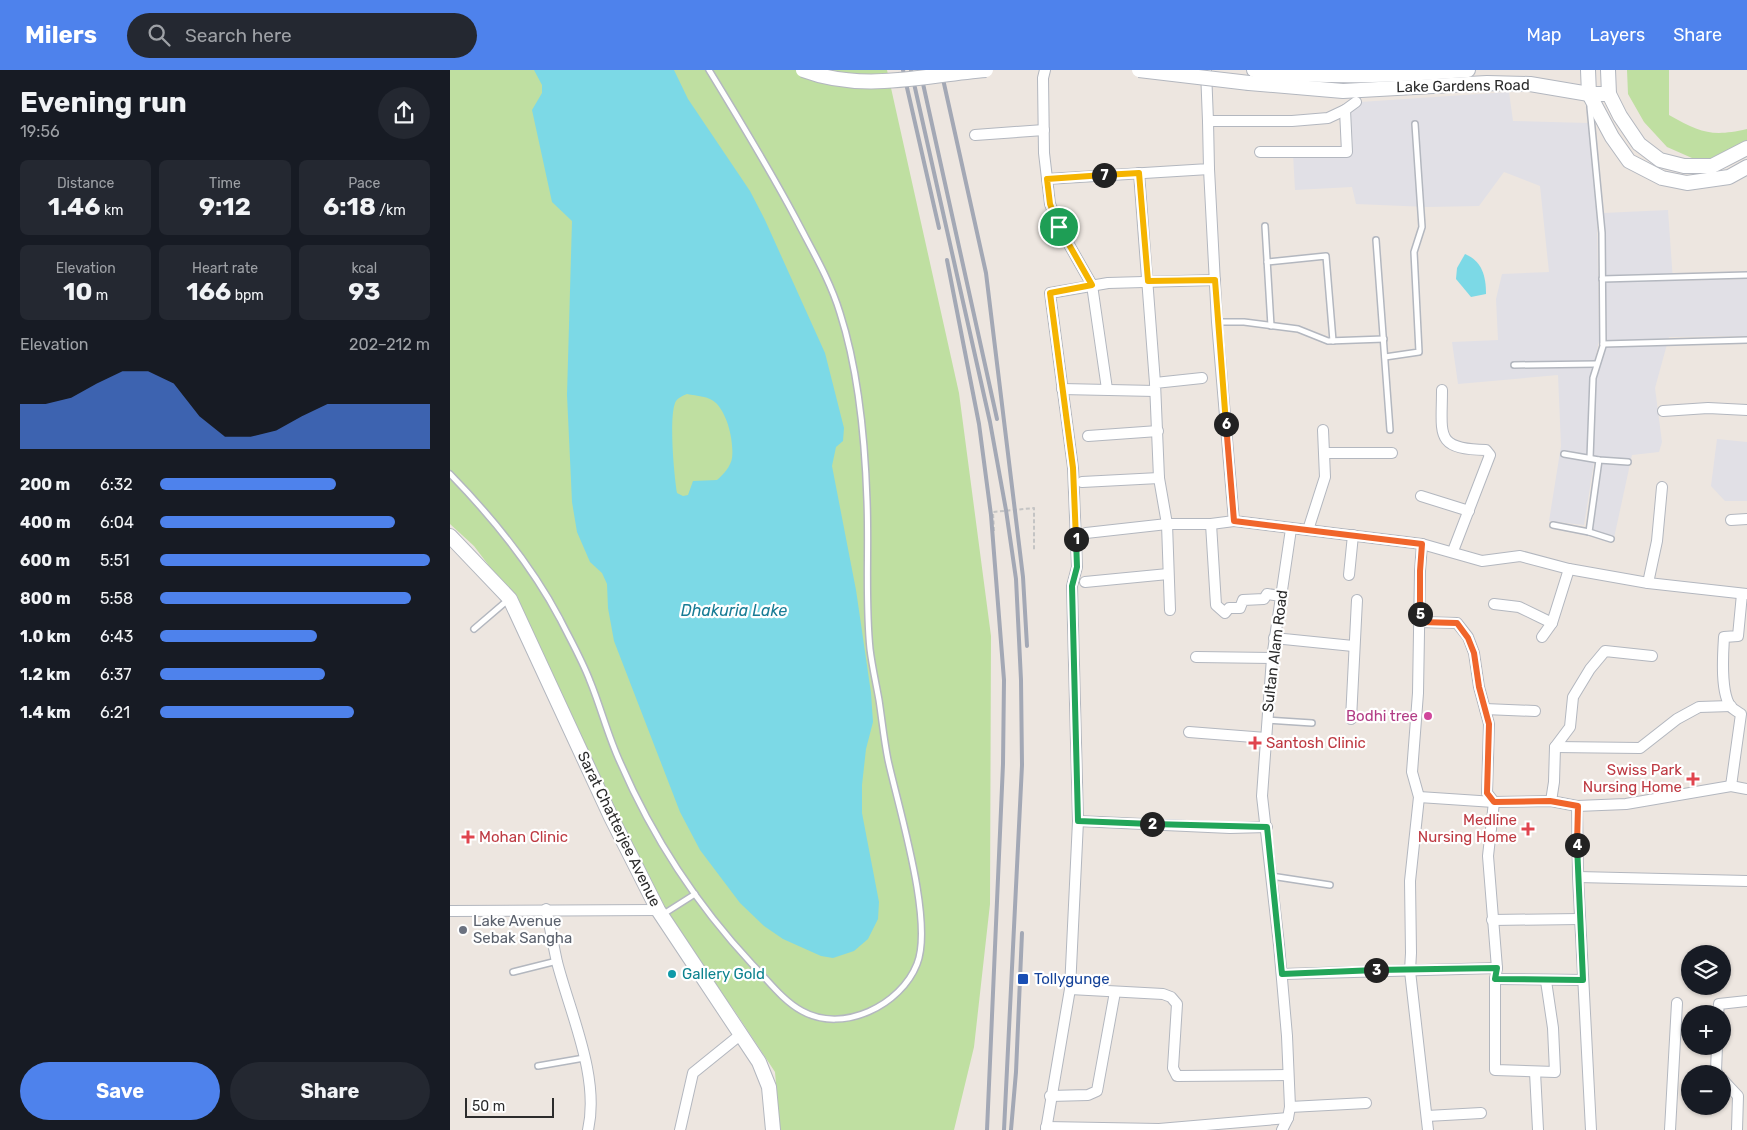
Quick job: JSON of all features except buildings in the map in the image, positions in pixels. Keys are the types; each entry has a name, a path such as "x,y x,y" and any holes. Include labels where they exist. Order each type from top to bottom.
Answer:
{"main road":[{"path":"804,70 826,79 858,83 986,70"},
{"path":"1140,70 1251,76"},
{"name":"Lake Gardens Road","path":"1251,76 1345,77 1468,70"},
{"path":"1588,70 1589,94 1612,137 1629,161 1662,178 1688,183 1729,177 1747,167"},
{"path":"1608,70 1609,94 1638,144 1660,160 1684,166 1712,166 1747,148"},
{"name":"Lake Gardens Road","path":"1251,76 1343,91 1419,86 1530,84 1589,94 1609,94"},
{"name":"Sarat Chatterjee Avenue","path":"450,536 510,598 611,817 660,912 759,1062 769,1087 773,1130"}],"street":[{"path":"1045,70 1043,78 1044,130 1050,204 1059,227 1092,285 1107,390"},
{"path":"1206,70 1217,322 1234,521"},
{"path":"1208,121 1292,121 1328,118 1356,102"},
{"path":"1260,152 1347,152 1345,110"},
{"path":"976,135 1044,130"},
{"path":"1047,179 1209,169"},
{"path":"1139,173 1148,281 1160,478 1167,524 1170,610"},
{"path":"1215,280 1148,281 1092,285 1050,293 1073,468 1077,567 1072,586 1078,821 1070,989 1050,1096 1046,1128 1183,1129 1288,1118"},
{"path":"1062,389 1107,390 1155,387 1202,378"},
{"path":"1442,390 1443,434 1449,442 1455,448 1490,451 1488,465 1453,551"},
{"path":"1663,410 1708,408 1747,410"},
{"path":"1308,530 1325,477 1323,430"},
{"path":"1088,436 1158,431"},
{"path":"1325,453 1392,453"},
{"path":"1082,482 1160,478"},
{"path":"1648,583 1657,541 1662,487"},
{"path":"1421,496 1469,511"},
{"path":"1731,520 1747,519"},
{"path":"1086,533 1167,524 1211,524 1234,521 1422,544 1453,551 1482,561 1520,556 1569,569 1648,583 1745,593 1738,636 1724,637 1723,666 1730,706"},
{"path":"1211,524 1216,605 1225,613 1229,608 1240,608 1243,600 1264,600 1267,594 1281,596"},
{"name":"Sultan Alam Road","path":"1282,1130 1288,1118 1290,1107 1282,974 1270,876 1267,827 1262,796 1274,638 1291,529"},
{"path":"1349,575 1353,535"},
{"path":"1422,544 1412,772 1419,797 1410,881 1412,953 1410,971 1428,1130"},
{"path":"1542,636 1552,622 1569,569"},
{"path":"1085,582 1168,574"},
{"path":"1351,719 1353,646 1357,600"},
{"path":"1494,604 1519,607 1552,622"},
{"path":"1420,622 1457,623 1468,638 1474,653 1479,687 1489,724 1487,793 1494,802 1488,856 1497,968 1495,979 1495,1070 1555,1072 1546,981"},
{"path":"1274,638 1353,646"},
{"path":"1550,801 1554,782 1555,747 1570,727 1573,697 1590,669 1605,651 1652,656"},
{"path":"1196,657 1272,658"},
{"path":"1555,747 1640,748 1677,719 1698,707 1730,706 1741,714 1731,786"},
{"path":"1485,709 1535,711"},
{"path":"1189,732 1266,738"},
{"path":"1419,797 1494,802 1550,801 1578,806 1626,804 1731,786 1747,789"},
{"path":"1578,806 1578,877 1591,1130"},
{"path":"1078,821 1230,828 1267,827"},
{"path":"1578,877 1747,881"},
{"path":"450,911 546,909 660,912"},
{"path":"546,909 557,961 584,1058 590,1094 588,1130"},
{"path":"1492,920 1580,919"},
{"path":"1282,974 1355,970 1410,971 1497,968"},
{"path":"1495,979 1583,980"},
{"path":"1070,989 1163,994 1171,997 1176,1004 1172,1068 1177,1076 1288,1074"},
{"path":"1050,1096 1088,1095 1097,1091 1115,992"},
{"path":"1719,1005 1747,1001"},
{"path":"1670,1130 1678,1003"},
{"path":"680,1130 693,1073 740,1035"},
{"path":"1535,1072 1538,1130"},
{"path":"1731,1089 1738,1096 1737,1130"},
{"path":"1290,1107 1366,1103"},
{"path":"1427,1116 1481,1113"}],"lane":[{"path":"450,474 503,536 545,592 590,680 612,744 639,804 680,875 738,948 782,996 803,1012 822,1018 845,1019 880,1006 898,990 919,961 920,908 905,829 888,761 870,649 867,501 854,379 841,316 826,275 780,190 709,70"},
{"path":"1589,94 1602,233 1602,344 1593,378 1590,458"},
{"path":"1385,357 1419,352 1414,252 1422,227 1415,124"},
{"path":"1265,226 1271,326"},
{"path":"1376,240 1390,430"},
{"path":"1267,262 1326,256 1333,341"},
{"path":"1602,279 1747,275"},
{"path":"1217,322 1298,328 1328,341 1384,339"},
{"path":"1602,344 1747,340"},
{"path":"1514,365 1596,364"},
{"path":"1564,454 1598,460 1628,462"},
{"path":"1589,532 1598,460"},
{"path":"1553,525 1589,532 1611,539"},
{"path":"474,629 510,598"},
{"path":"1268,720 1312,723"},
{"path":"1270,876 1330,885"},
{"path":"660,912 695,894"},
{"path":"514,972 557,961"},
{"path":"538,1066 584,1058"}],"path":[{"path":"994,531 993,512 1034,508 1034,551"}],"shaded area":[{"path":"1509,92 1513,121 1588,123 1597,217 1599,341 1590,382 1587,461 1594,462 1584,525 1549,521 1561,446 1558,375 1458,384 1452,342 1498,340 1496,299 1502,274 1549,272 1540,186 1504,172 1479,206 1428,207 1356,204 1352,187 1295,190 1293,154 1348,156 1347,112 1360,102"},
{"path":"1668,210 1673,281 1747,279 1747,336 1669,337 1655,388 1662,442 1659,452 1632,455 1614,538 1592,530 1599,458 1592,456 1596,379 1607,341 1603,213"},
{"path":"1717,439 1747,442 1747,501 1725,501 1711,486"}],"green space":[{"path":"450,70 887,70 959,393 991,636 990,904 974,1047 954,1130 780,1130 775,1072 734,1010 662,915 617,830 560,690 515,600 474,546 450,524"},
{"path":"1627,70 1669,70 1669,115 1707,132 1725,133 1747,129 1747,143 1720,160 1692,158 1667,147 1644,122 1628,94"}],"water":[{"name":"Dhakuria Lake","path":"534,70 674,70 688,99 750,191 825,353 844,428 843,441 836,447 832,466 856,590 871,693 873,722 866,749 862,785 862,813 879,902 878,919 868,939 854,951 833,958 821,956 783,939 764,926 740,903 700,850 680,812 614,641 608,608 607,584 602,573 590,562 577,532 572,502 567,395 572,221 552,202 532,110 542,93 542,85","holes":["687,394 710,399 720,408 729,429 732,458 722,476 717,480 693,481 688,495 683,496 677,493 673,461 672,422 676,401"]},
{"path":"1465,254 1471,257 1482,270 1486,294 1471,297 1456,279 1457,268"}],"railway":[{"path":"903,70 939,228"},
{"path":"911,70 990,422 1016,579 1021,680 1022,765 1004,1130"},
{"path":"920,70 997,419"},
{"path":"941,70 986,273 1023,577 1027,646"},
{"path":"947,260 979,424 991,515 1004,680 1003,764 987,1130"},
{"path":"1011,1130 1016,1072 1022,933"}],"place":[{"name":"Bodhi tree","path":"1428,716"},
{"name":"Santosh Clinic","path":"1255,743"},
{"name":"Swiss Park Nursing Home","path":"1693,779"},
{"name":"Medline Nursing Home","path":"1528,829"},
{"name":"Mohan Clinic","path":"468,837"},
{"name":"Lake Avenue Sebak Sangha","path":"463,930"},
{"name":"Gallery Gold","path":"672,974"},
{"name":"Tollygunge","path":"1023,979"}],"route":[{"path":"1139,173 1148,281 1215,280 1234,521 1422,544 1420,622 1457,623 1468,638 1474,653 1479,687 1489,724 1487,793 1494,802 1550,801 1578,806 1576,824 1583,980 1495,979 1497,968 1410,971 1355,970 1282,974 1270,876 1267,827 1230,828 1078,821 1072,586 1077,567 1073,468 1056,351 1050,293 1092,285 1076,253 1059,227 1050,204 1047,179 1139,173"}]}
